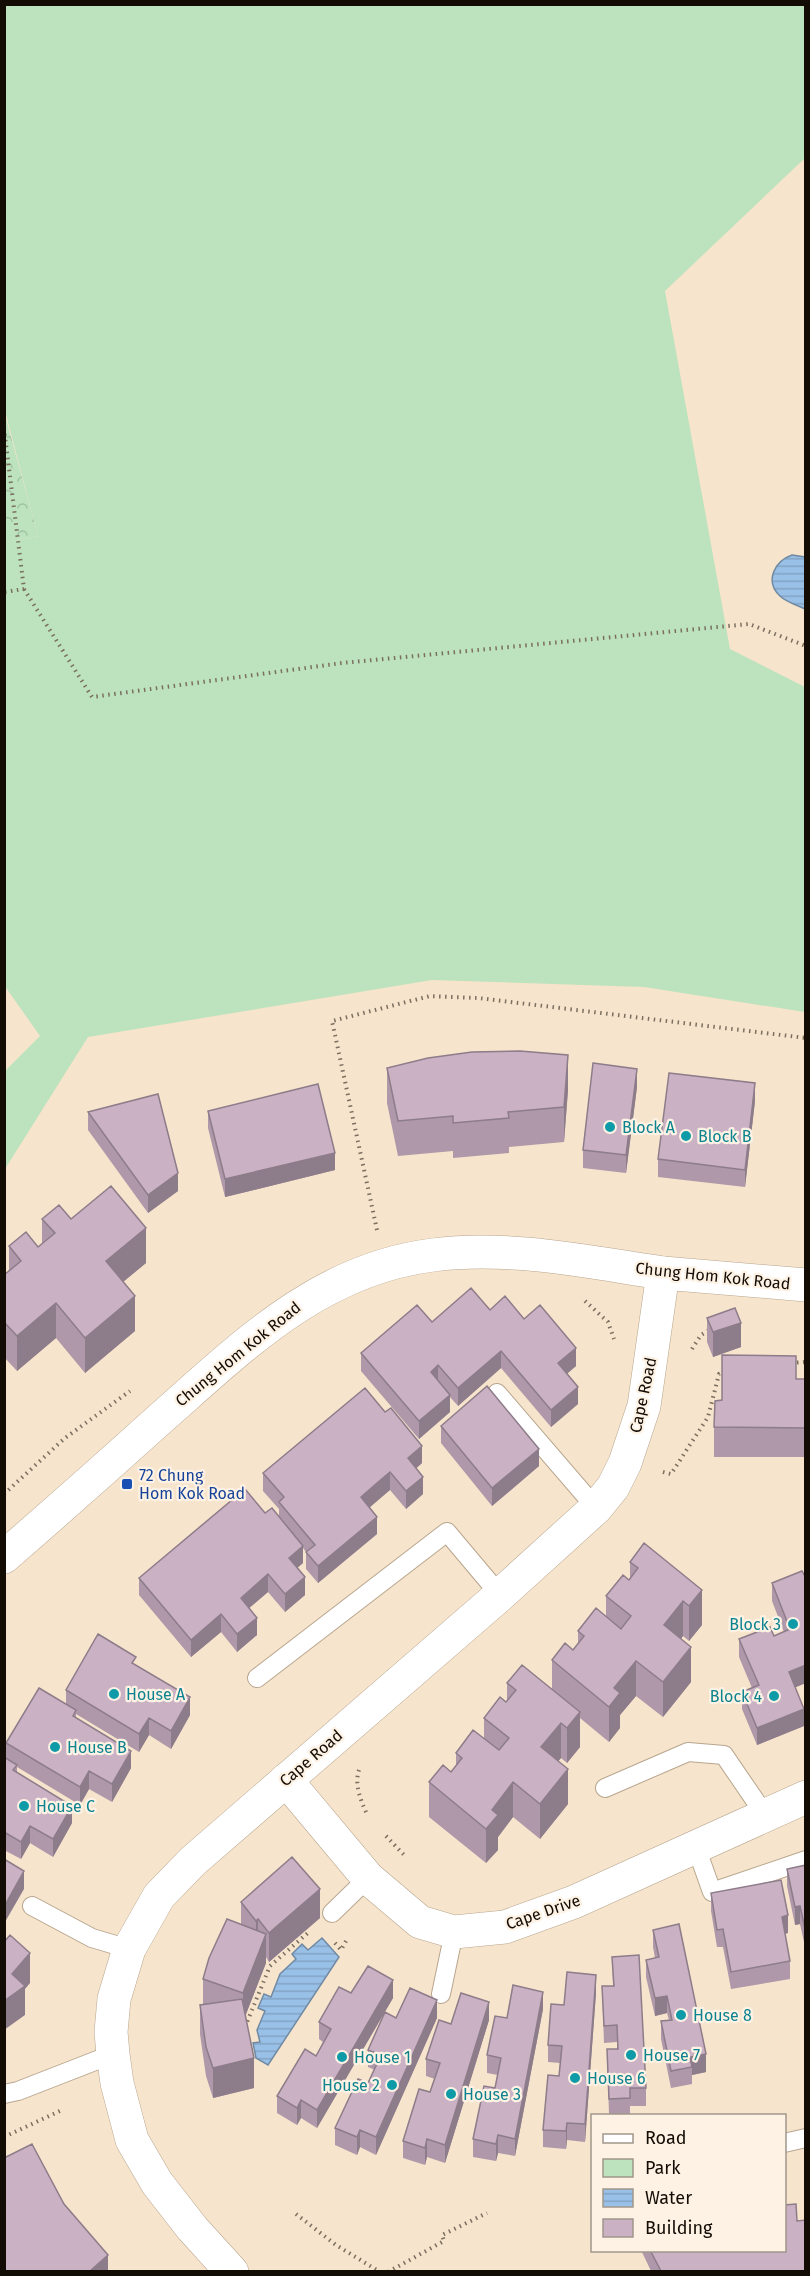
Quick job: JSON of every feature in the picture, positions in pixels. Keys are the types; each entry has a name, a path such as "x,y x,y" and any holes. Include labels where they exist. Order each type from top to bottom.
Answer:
{"street":[{"name":"Chung Hom Kok Road","path":"4,1557 241,1348 303,1301 333,1284 363,1272 431,1255 464,1252 536,1255 663,1273 806,1285"},
{"name":"Cape Road","path":"232,2271 192,2228 157,2183 132,2140 117,2083 111,2032 114,1999 129,1949 159,1896 193,1861 500,1596 597,1508 613,1487 625,1463 644,1406 663,1273"},
{"name":"Cape Drive","path":"286,1780 368,1878 420,1922 454,1932 505,1927 574,1902 806,1797"}],"lane":[{"path":"497,1393 597,1508"},
{"path":"257,1678 447,1532 500,1596"},
{"path":"605,1788 688,1752 724,1755 765,1815"},
{"path":"696,1847 712,1892 806,1860"},
{"path":"332,1912 368,1878"},
{"path":"32,1906 92,1938 129,1949"},
{"path":"441,1994 454,1932"},
{"path":"4,2094 18,2091 113,2054"},
{"path":"786,2143 806,2138"}],"path":[{"path":"4,428 24,590 92,697 342,663 749,624 806,646"},
{"path":"4,592 24,590"},
{"path":"377,1231 332,1021 430,996 489,999 806,1038"},
{"path":"577,1297 586,1302"},
{"path":"785,1363 806,1362"},
{"path":"655,1470 671,1474 708,1417 719,1374 730,1371"},
{"path":"362,1803 368,1816"},
{"path":"383,1832 412,1864"},
{"path":"244,2029 270,1966 311,1931"},
{"path":"4,2137 67,2108"},
{"path":"388,2271 444,2241 442,2235 487,2213"},
{"path":"296,2214 336,2245 380,2271"}],"green space":[{"path":"5,5 805,5 805,158 665,291 730,649 805,687 805,1012 644,987 432,980 88,1037 5,1169 5,1071 40,1036 4,985 5,542 38,536 5,411"},
{"path":"4,411 38,536 5,542 4,542"}],"water":[{"path":"792,555 805,557 805,609 782,598 773,584 772,578 777,567"},
{"path":"322,1938 339,1957 268,2065 256,2058 253,2043 260,2042 257,2030 265,2011 258,2008 264,1994 271,1997 280,1974 296,1959 292,1954 302,1944 308,1950"}],"building":[{"path":"520,1051 568,1055 564,1107 508,1112 509,1118 453,1123 453,1116 398,1121 387,1068 428,1058 472,1052"},
{"name":"Block A","path":"593,1063 637,1069 626,1155 583,1150"},
{"path":"669,1073 755,1083 745,1170 658,1159"},
{"path":"318,1084 335,1153 225,1179 208,1111"},
{"path":"158,1094 178,1173 148,1195 88,1112"},
{"path":"111,1186 146,1228 106,1261 135,1296 85,1338 56,1303 17,1336 4,1322 4,1275 21,1261 9,1246 26,1232 38,1247 55,1233 42,1219 59,1205 71,1219"},
{"path":"471,1288 490,1310 505,1296 524,1319 540,1305 576,1348 558,1363 578,1387 551,1410 501,1351 458,1388 438,1365 431,1372 450,1395 419,1421 361,1353 417,1305 432,1322"},
{"path":"735,1308 741,1323 713,1332 707,1318"},
{"path":"722,1355 796,1356 796,1379 806,1379 806,1428 714,1427 715,1401 722,1400"},
{"path":"487,1386 539,1449 492,1488 441,1426"},
{"path":"365,1388 385,1412 391,1408 422,1446 408,1458 423,1477 406,1491 390,1472 377,1483 361,1497 377,1517 318,1566 306,1552 315,1545 279,1502 284,1497 263,1473"},
{"path":"245,1489 265,1513 272,1508 303,1546 289,1558 305,1577 285,1594 268,1574 241,1598 257,1618 237,1634 221,1614 191,1640 139,1578"},
{"path":"644,1543 702,1590 689,1606 683,1601 664,1625 691,1647 663,1682 636,1661 614,1688 620,1693 609,1707 552,1660 565,1643 573,1650 584,1636 578,1631 596,1608 621,1629 631,1616 606,1596 623,1575 629,1580 638,1568 630,1562"},
{"path":"802,1571 806,1578 806,1665 789,1672 804,1709 757,1728 742,1692 759,1685 739,1639 770,1627 774,1636 790,1629 772,1583"},
{"name":"House A","path":"98,1634 136,1657 132,1663 190,1697 171,1731 149,1718 139,1734 66,1690"},
{"path":"522,1665 580,1712 567,1728 561,1723 541,1747 568,1769 540,1804 513,1782 492,1810 498,1815 486,1829 429,1782 443,1765 451,1772 462,1758 456,1753 473,1730 499,1750 509,1738 484,1718 500,1697 506,1702 516,1690 507,1683"},
{"name":"House B","path":"39,1688 76,1710 73,1716 131,1751 112,1784 89,1771 80,1787 6,1743"},
{"name":"House C","path":"4,1757 17,1765 13,1770 72,1806 53,1839 30,1826 21,1842 4,1832"},
{"path":"292,1857 320,1889 269,1933 241,1902"},
{"path":"4,1859 24,1871 5,1905 4,1904"},
{"path":"806,1865 806,1933 800,1906 795,1907 787,1869"},
{"path":"781,1880 788,1915 782,1917 790,1961 731,1972 723,1929 717,1930 711,1893"},
{"path":"227,1919 266,1934 243,1993 203,1979 209,1958"},
{"name":"House 8","path":"679,1924 706,2054 690,2057 692,2067 671,2071 661,2021 672,2020 667,1996 655,1998 646,1960 659,1957 653,1930"},
{"path":"10,1935 30,1953 12,1974 25,1986 4,2001 4,1942"},
{"name":"House 7","path":"639,1955 646,2088 630,2088 630,2098 609,2099 607,2049 618,2049 617,2025 604,2026 602,1986 614,1986 612,1957"},
{"name":"House 1","path":"368,1966 393,1980 317,2110 301,2100 297,2108 277,2096 305,2049 316,2056 331,2029 319,2022 339,1987 351,1993"},
{"name":"House 6","path":"567,1972 596,1975 585,2124 567,2123 566,2131 543,2130 548,2075 559,2076 562,2046 548,2045 551,2004 564,2005"},
{"path":"513,1985 543,1992 515,2139 498,2135 496,2144 473,2139 484,2086 495,2088 501,2058 487,2055 495,2016 507,2018"},
{"name":"House 2","path":"410,1988 437,2000 376,2137 360,2130 357,2137 335,2128 358,2079 368,2083 381,2055 368,2050 385,2012 396,2018"},
{"name":"House 3","path":"461,1993 489,2002 445,2145 427,2139 425,2148 403,2141 419,2089 430,2092 440,2063 426,2059 439,2020 451,2024"},
{"path":"242,1999 254,2058 213,2068 206,2047 200,2005"},
{"path":"32,2144 64,2204 108,2255 90,2271 4,2271 4,2158"},
{"path":"796,2204 797,2221 806,2220 806,2271 661,2271 651,2252 786,2252 786,2205"}],"place":[{"name":"Block A","path":"610,1127"},
{"name":"Block B","path":"686,1136"},
{"name":"72 Chung Hom Kok Road","path":"127,1484"},
{"name":"Block 3","path":"793,1624"},
{"name":"House A","path":"114,1694"},
{"name":"Block 4","path":"774,1696"},
{"name":"House B","path":"55,1747"},
{"name":"House C","path":"24,1806"},
{"name":"House 8","path":"681,2015"},
{"name":"House 7","path":"631,2055"},
{"name":"House 1","path":"342,2057"},
{"name":"House 6","path":"575,2078"},
{"name":"House 2","path":"392,2085"},
{"name":"House 3","path":"451,2094"}]}
